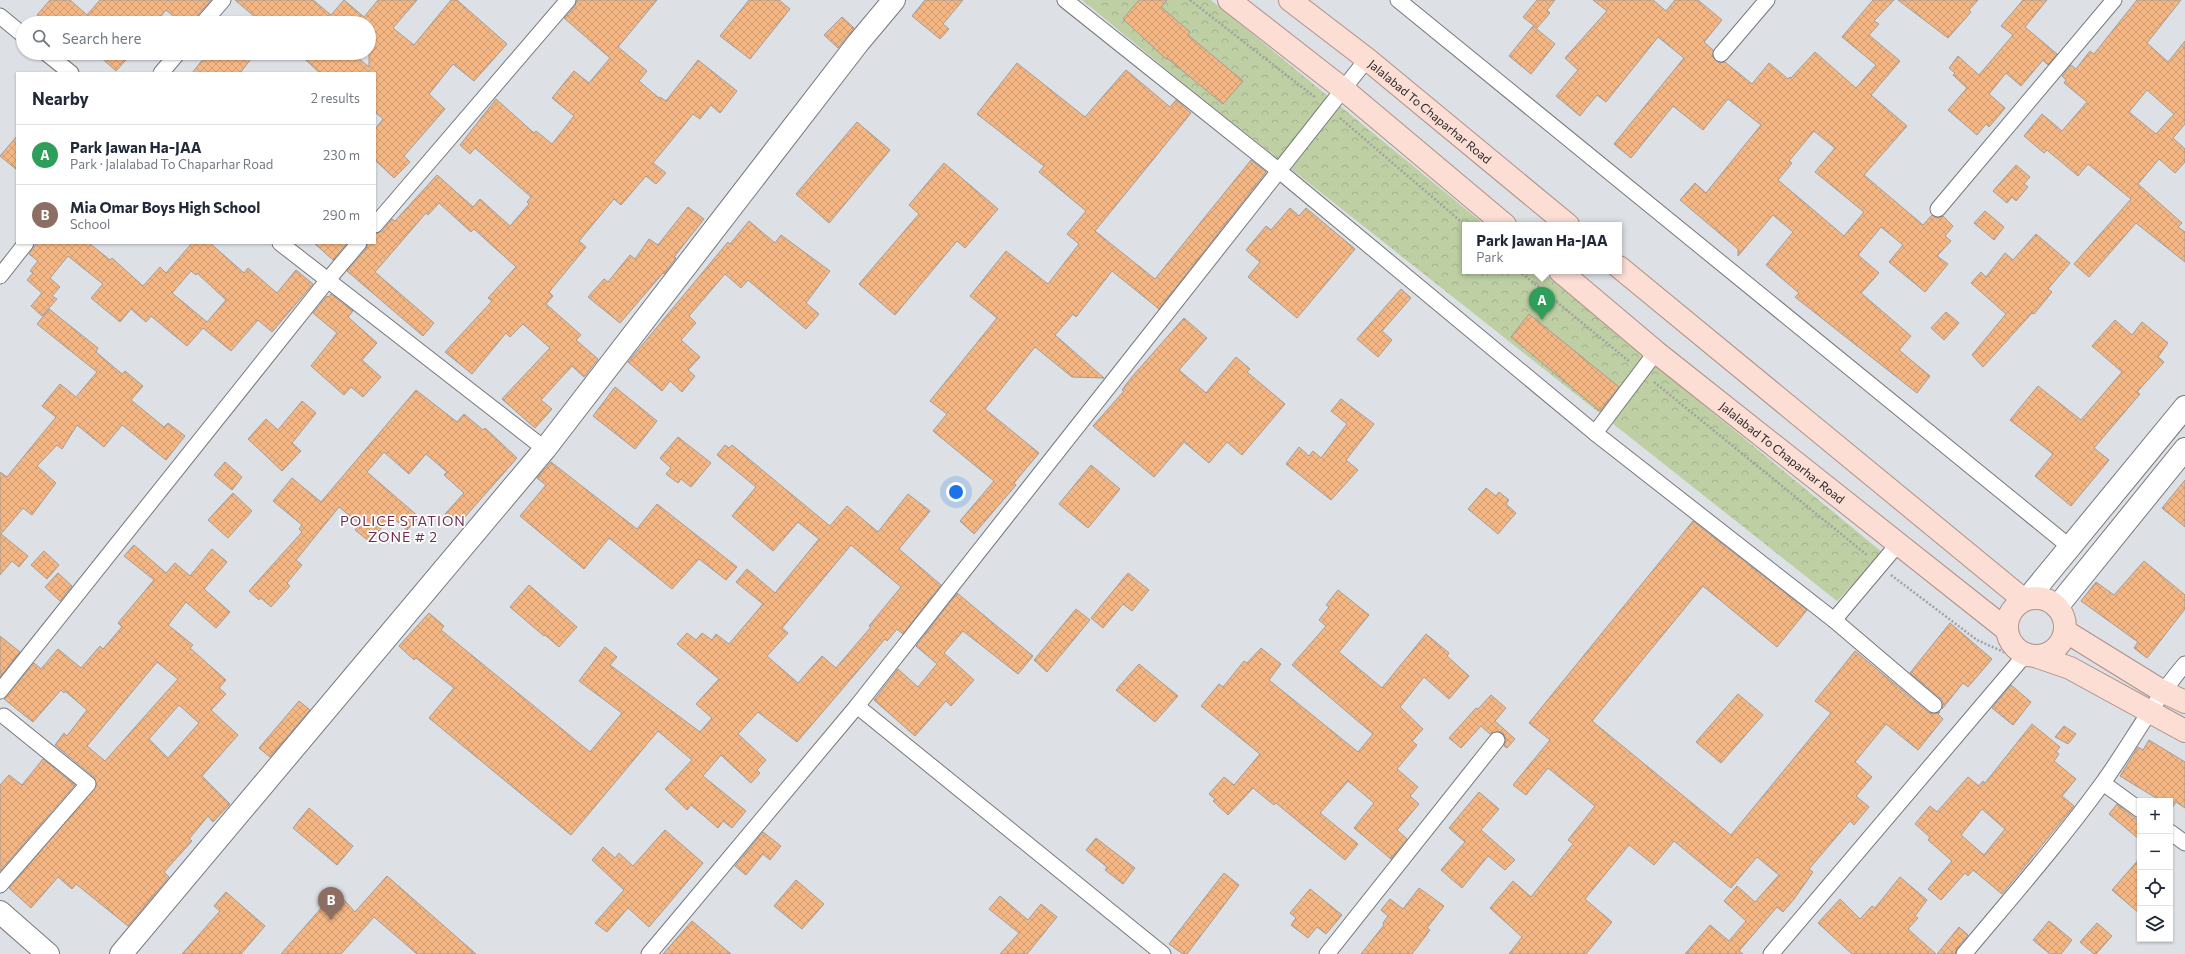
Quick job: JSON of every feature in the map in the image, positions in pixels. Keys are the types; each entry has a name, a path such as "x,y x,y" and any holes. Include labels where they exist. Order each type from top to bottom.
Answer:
{"main road":[{"path":"1229,0 1343,89 1501,222"},
{"name":"Jalalabad To Chaparhar Road","path":"1290,0 1367,59 1564,222"},
{"path":"1622,269 2026,599 2046,600 2057,607 2064,618 2065,631 2060,643 2051,652 2032,656"},
{"name":"Jalalabad To Chaparhar Road","path":"1564,274 1656,352 2007,630"},
{"path":"2026,599 2011,611 2006,623 2008,636 2014,648 2032,656 2070,668 2185,731"},
{"path":"2065,631 2162,691 2185,702"}],"street":[{"path":"209,16 223,0"},
{"path":"376,224 568,0"},
{"path":"120,954 545,449 858,43 894,0"},
{"path":"1065,0 1278,170 1595,433 1834,620 1934,705"},
{"path":"1398,0 2070,547"},
{"path":"1721,54 1767,0"},
{"path":"1938,209 2114,0"},
{"path":"0,16 16,29"},
{"path":"649,954 857,706 1367,59"},
{"path":"55,60 70,72"},
{"path":"162,72 172,60"},
{"path":"0,276 25,244"},
{"path":"281,244 545,449"},
{"path":"0,691 327,281 359,244"},
{"path":"1595,433 1656,352"},
{"path":"2026,599 2185,407"},
{"path":"2057,607 2185,449"},
{"path":"1834,620 1898,544"},
{"path":"1771,954 2032,656"},
{"path":"1964,954 2050,852 2103,783 2162,691 2185,664"},
{"path":"857,706 1163,954"},
{"path":"0,885 88,784 4,716"},
{"path":"1327,954 1497,740"},
{"path":"2103,783 2137,808"},
{"path":"2173,834 2185,843"},
{"path":"0,912 48,954"}],"green space":[{"path":"1082,0 1211,0 1481,222 1462,222 1462,274 1545,274 1883,553 1837,601 1189,88"}],"building":[{"path":"50,0 70,0 87,15 100,0 211,0 197,16 173,16 166,10 161,16 37,15"},
{"path":"235,0 313,0 331,15 344,0 363,16 254,16"},
{"path":"378,0 417,0 393,28 414,45 451,0 457,0 507,44 474,81 453,64 429,94 445,109 404,156 410,162 394,178 376,161 376,128 383,119 376,113 376,72 319,72 306,60 360,60 369,67 369,60 376,60 376,16 365,16"},
{"path":"577,0 657,0 618,47 647,71 639,81 659,98 660,97 666,101 698,60 737,91 720,113 711,105 700,119 693,114 653,163 666,173 656,184 646,176 621,205 614,199 579,241 586,247 549,292 553,296 546,304 581,335 576,340 598,359 584,377 572,366 541,400 552,409 535,428 502,399 550,348 523,324 510,337 506,333 472,374 445,352 492,301 488,298 516,267 474,229 471,232 439,203 428,215 426,213 375,272 434,323 423,336 347,271 366,249 368,244 376,244 376,234 382,231 392,219 395,221 437,175 473,207 480,199 510,226 529,204 527,202 531,197 475,148 470,154 460,145 496,99 534,133 536,131 552,144 574,116 552,98 574,71 589,83 610,58 564,18 575,6"},
{"path":"749,0 779,0 790,9 750,59 720,36"},
{"path":"925,0 963,0 943,24 949,29 940,39 912,16"},
{"path":"1139,0 1167,0 1161,7 1190,32 1188,35 1243,81 1223,104 1167,58 1166,59 1123,19"},
{"path":"1537,0 1555,0 1547,10 1550,13 1537,28 1523,17"},
{"path":"1593,0 1653,0 1666,11 1675,0 1698,0 1722,20 1704,42 1713,50 1713,57 1719,63 1725,62 1752,84 1769,63 1788,79 1790,77 1791,78 1815,52 1856,88 1876,65 1842,37 1873,0 1894,0 1874,21 1879,24 1869,35 1900,61 1871,95 1907,126 1864,175 1923,225 1932,215 1937,218 1943,216 1953,226 1945,236 1951,241 1937,256 1948,264 1925,292 1889,262 1903,245 1881,227 1858,255 1879,273 1861,293 1911,336 1899,350 1930,376 1917,393 1795,297 1799,293 1766,265 1793,232 1773,215 1738,256 1738,249 1680,200 1695,183 1706,193 1761,125 1728,99 1703,130 1673,106 1631,158 1614,144 1684,58 1658,37 1606,102 1597,95 1580,116 1556,96 1578,70 1565,58 1607,11","holes":["1814,131 1835,148 1815,172 1864,212 1844,236 1778,180 1792,163 1789,161"]},
{"path":"1898,0 1978,0 1969,10 1971,12 1948,38"},
{"path":"2023,0 2047,0 2025,27 2057,54 2048,65 2043,60 2021,86 2006,73 1989,94 2005,108 1989,127 1986,124 1977,135 1948,110 1967,88 1953,75 1955,73 1949,68 1958,56 1979,75 2013,35 2001,26"},
{"path":"2137,0 2181,0 2147,43 2168,62 2185,41 2185,124 2173,138 2185,149 2185,162 2175,173 2159,159 2138,184 2182,223 2178,227 2185,232 2185,262 2136,223 2089,277 2074,264 2131,199 2088,164 2078,176 2047,150 2044,153 2024,136 2042,114 2062,131 2087,102 2064,83 2066,80 2062,76 2071,65 2076,69 2090,51 2094,54","holes":["2147,90 2174,114 2156,134 2129,112"]},
{"path":"842,17 854,28 838,48 824,35"},
{"path":"1533,26 1555,44 1531,74 1509,56"},
{"path":"104,60 126,60 116,71"},
{"path":"202,60 250,60 241,72 193,72"},
{"path":"1017,63 1085,117 1126,70 1170,107 1176,100 1191,113 1095,231 1155,279 1251,160 1266,172 1159,309 1112,271 1076,317 1073,314 1055,335 1104,378 1072,377 1035,347 985,409 1039,453 1014,483 1016,485 974,534 960,521 994,481 933,431 947,414 930,401 997,318 970,296 1006,251 1048,284 1079,244 1067,234 1086,211 1039,172 1044,166 977,114"},
{"path":"857,122 890,150 829,223 796,194"},
{"path":"16,137 16,169 0,156"},
{"path":"944,163 998,209 965,248 957,241 895,315 859,284 919,214 909,205"},
{"path":"2016,165 2030,177 2024,184 2028,187 2016,201 2012,197 2007,203 1993,191"},
{"path":"688,207 704,219 674,257 676,258 664,274 663,273 620,323 588,297 604,279 608,282 630,255 635,259 649,239 658,245"},
{"path":"1290,208 1299,216 1306,208 1355,249 1297,318 1248,277 1260,262 1246,250 1266,226 1271,230"},
{"path":"1985,211 2004,227 1994,240 1974,223"},
{"path":"749,221 775,243 781,235 830,271 806,303 819,314 806,329 748,280 741,288 725,274 689,316 696,323 681,340 700,357 688,370 695,376 682,392 670,381 662,391 628,362 728,242 730,244"},
{"path":"2036,234 2070,263 2048,289 2052,292 2034,314 2032,313 1983,367 1972,355 2006,314 1971,283 1981,272 1986,277 2005,253 2013,260"},
{"path":"36,244 90,244 110,260 112,258 143,286 160,267 166,273 191,244 211,244 244,273 248,268 277,293 296,270 313,284 272,332 258,320 231,351 203,328 187,346 151,316 146,322 131,309 120,322 91,298 103,284 68,256 50,278 60,287 52,296 57,299 42,316 31,306 42,293 27,280 33,273 30,271 38,261 29,254","holes":["191,271 196,275 197,273 226,300 207,322 172,293"]},
{"path":"315,244 346,244 333,260"},
{"path":"1401,289 1411,298 1382,331 1392,340 1378,357 1357,339"},
{"path":"331,294 353,311 348,317 377,343 362,360 381,377 363,397 351,387 344,395 311,366 337,333 313,313 327,296 329,297"},
{"path":"49,309 98,348 96,352 122,374 125,371 143,386 131,400 164,427 168,423 185,436 166,460 122,425 104,447 77,425 62,449 57,445 37,466 56,483 32,515 23,508 1,534 28,556 19,567 12,561 0,575 0,472 7,477 56,417 42,406 60,384 76,397 97,372 37,324"},
{"path":"1946,312 1959,323 1944,340 1931,328"},
{"path":"1529,314 1619,387 1600,411 1511,337"},
{"path":"1184,318 1207,338 1179,370 1206,393 1236,357 1250,369 1247,372 1285,404 1242,455 1227,442 1209,463 1184,442 1154,477 1093,426 1124,391 1122,390 1131,378"},
{"path":"2115,320 2132,335 2142,322 2168,343 2158,357 2164,362 2137,392 2140,394 2094,448 2109,460 2071,506 2035,476 2053,454 2010,420 2038,386 2081,420 2122,372 2092,346"},
{"path":"615,387 657,421 635,449 593,416"},
{"path":"416,390 457,422 464,414 483,430 485,428 517,458 457,526 445,514 464,493 444,475 447,472 426,454 409,474 384,452 367,472 419,517 407,530 391,516 370,542 355,530 360,524 339,507 296,560 302,565 287,583 290,586 271,607 261,598 259,600 249,591 302,532 299,529 302,525 273,501 292,478 321,502"},
{"path":"1341,399 1374,424 1346,460 1358,470 1331,500 1286,464 1299,447 1309,456 1313,451 1321,458 1347,424 1331,411"},
{"path":"302,401 316,413 292,443 301,451 282,471 248,439 266,419 278,430"},
{"path":"678,437 711,463 691,487 681,479 678,483 666,474 671,468 660,458"},
{"path":"725,445 729,448 732,445 830,526 847,506 878,532 908,494 930,511 899,549 941,585 903,634 897,629 887,641 885,639 797,742 758,712 738,734 766,760 757,770 760,773 751,783 721,755 703,776 746,811 732,828 723,821 718,828 691,805 687,810 665,789 692,760 658,731 571,835 429,718 454,688 416,658 414,660 399,646 429,613 444,626 441,630 590,752 622,713 579,681 605,647 617,657 610,665 700,732 712,718 696,704 719,679 677,644 687,633 696,640 702,633 712,640 716,634 729,644 763,604 736,582 747,569 775,593 819,539 798,522 773,551 732,516 756,487 717,455","holes":["851,545 901,587 869,626 871,627 836,668 822,656 798,683 767,656 788,633 782,628"]},
{"path":"225,462 242,477 232,490 214,475"},
{"path":"551,462 637,529 657,504 737,567 726,580 699,559 672,589 609,538 584,569 520,516 546,485 537,478"},
{"path":"1091,465 1120,489 1088,528 1059,504"},
{"path":"2185,480 2185,527 2162,508"},
{"path":"1486,488 1496,496 1499,492 1509,500 1506,504 1516,513 1498,534 1468,509"},
{"path":"233,493 252,511 228,538 208,520"},
{"path":"1693,521 1807,610 1777,647 1703,586 1592,721 1731,835 1831,713 1815,701 1855,651 1928,712 1933,714 1940,712 1938,714 1943,719 1918,750 1886,724 1855,762 1872,777 1856,796 1869,807 1854,825 1850,821 1809,869 1813,872 1794,899 1783,912 1777,907 1739,951 1743,954 1685,954 1710,925 1729,941 1746,921 1724,901 1737,886 1755,902 1779,875 1757,857 1731,888 1674,841 1654,865 1629,845 1585,899 1612,922 1586,954 1509,954 1522,937 1490,908 1513,881 1531,897 1573,844 1568,840 1595,806 1548,768 1526,795 1513,785 1550,740 1529,723"},
{"path":"134,545 166,573 175,563 190,576 212,549 227,562 204,589 230,612 216,628 186,602 168,625 193,645 190,648 226,680 219,688 226,694 211,710 238,735 202,776 230,804 213,822 208,816 189,839 192,841 164,872 169,877 128,926 76,884 72,889 58,877 31,908 9,888 97,785 94,777 55,745 64,733 67,736 87,710 65,691 64,693 61,690 33,722 4,699 34,663 41,669 58,649 81,668 100,646 103,649 122,627 118,623 154,580 124,556","holes":["157,662 178,679 105,761 87,746","179,705 199,723 168,758 149,739"]},
{"path":"44,551 59,565 47,579 31,565"},
{"path":"2144,561 2185,595 2185,609 2147,658 2134,648 2138,642 2081,601 2096,582 2114,595"},
{"path":"58,573 72,586 60,601 45,587"},
{"path":"1128,573 1149,590 1132,611 1123,604 1103,628 1091,618"},
{"path":"529,585 577,627 559,647 510,607"},
{"path":"1338,590 1369,615 1339,652 1382,688 1426,634 1449,653 1447,656 1469,676 1449,699 1424,677 1400,707 1423,729 1412,741 1417,745 1397,769 1418,787 1410,796 1419,804 1397,830 1407,839 1391,859 1354,828 1374,803 1348,781 1320,813 1358,844 1345,860 1276,803 1274,805 1253,788 1228,815 1213,801 1215,799 1209,794 1224,777 1234,785 1260,754 1201,706 1219,684 1223,687 1244,661 1247,663 1261,648 1281,664 1269,680 1358,752 1373,734 1292,665 1326,626 1319,620 1329,607 1326,605"},
{"path":"957,593 1033,656 1018,674 963,631 944,653 974,680 951,706 946,701 915,736 874,700 898,669 918,687 937,664 916,646"},
{"path":"1076,609 1090,620 1047,672 1034,660"},
{"path":"1950,623 1992,659 1968,687 1963,683 1942,709 1943,702 1940,698 1910,673"},
{"path":"0,636 20,652 0,677"},
{"path":"1139,664 1178,696 1155,722 1116,690"},
{"path":"2011,685 2031,702 2013,725 1992,708"},
{"path":"1738,694 1763,715 1721,763 1696,742"},
{"path":"1491,695 1506,708 1495,721 1515,739 1507,748 1504,746 1506,741 1503,733 1498,731 1490,734 1481,726 1461,748 1449,738 1476,708 1478,709"},
{"path":"299,701 310,710 270,757 259,748"},
{"path":"2032,724 2060,747 2056,752 2059,754 2054,761 2076,779 2062,796 2074,806 2002,894 1973,870 1968,876 1965,873 1941,900 1928,889 1952,861 1928,840 1930,837 1915,824 1930,806 1937,812 1968,777 1979,786 1983,781 1985,783","holes":["1982,809 2005,829 1984,855 1961,835"]},
{"path":"2064,726 2076,734 2068,744 2055,737"},
{"path":"2149,740 2185,762 2185,808 2176,802 2173,806 2173,798 2156,798 2120,776 2138,747 2143,750"},
{"path":"43,759 75,785 0,871 0,785 9,775 22,785"},
{"path":"1479,792 1499,809 1481,830 1515,860 1505,870 1488,856 1462,888 1441,870 1465,842 1449,828"},
{"path":"2117,804 2137,820 2137,837 2109,814"},
{"path":"309,808 353,846 337,865 293,828"},
{"path":"665,830 703,863 649,927 628,908 607,932 595,923 624,890 592,860 603,847 615,858 619,853 633,866"},
{"path":"763,832 781,846 770,860 763,854 746,875 735,866"},
{"path":"1096,838 1135,868 1123,884 1105,870 1107,867 1086,850"},
{"path":"2137,861 2137,911 2112,890"},
{"path":"1224,873 1239,885 1187,954 1183,954 1169,944"},
{"path":"387,876 476,954 417,954 374,917 341,954 281,954 336,891 355,912"},
{"path":"1900,877 1927,900 1915,916 1918,918 1908,929 1936,954 1852,954 1818,923 1840,899 1860,919 1872,906 1875,908"},
{"path":"796,880 824,904 802,929 774,906"},
{"path":"1419,888 1444,906 1427,928 1430,930 1412,954 1361,954 1384,925 1383,923 1388,916 1381,910 1390,899 1403,909"},
{"path":"1310,889 1342,915 1326,934 1317,927 1308,938 1291,925 1296,918 1290,913"},
{"path":"226,892 265,926 241,954 182,954 220,911 214,906"},
{"path":"1000,896 1028,920 1041,904 1057,917 1027,954 1000,954 1019,933 989,909"},
{"path":"692,921 731,954 663,954"},
{"path":"2049,921 2072,940 2061,954 2050,954 2033,940"},
{"path":"2097,923 2112,936 2096,954 2094,954 2080,942"},
{"path":"1959,927 1968,935 1957,948 1955,954 1937,954"}],"place":[{"name":"Park Jawan Ha-JAA","path":"1542,320"},
{"name":"Mia Omar Boys High School","path":"331,920"}],"district":[{"name":"POLICE STATION ZONE # 2","path":"403,528"}]}
